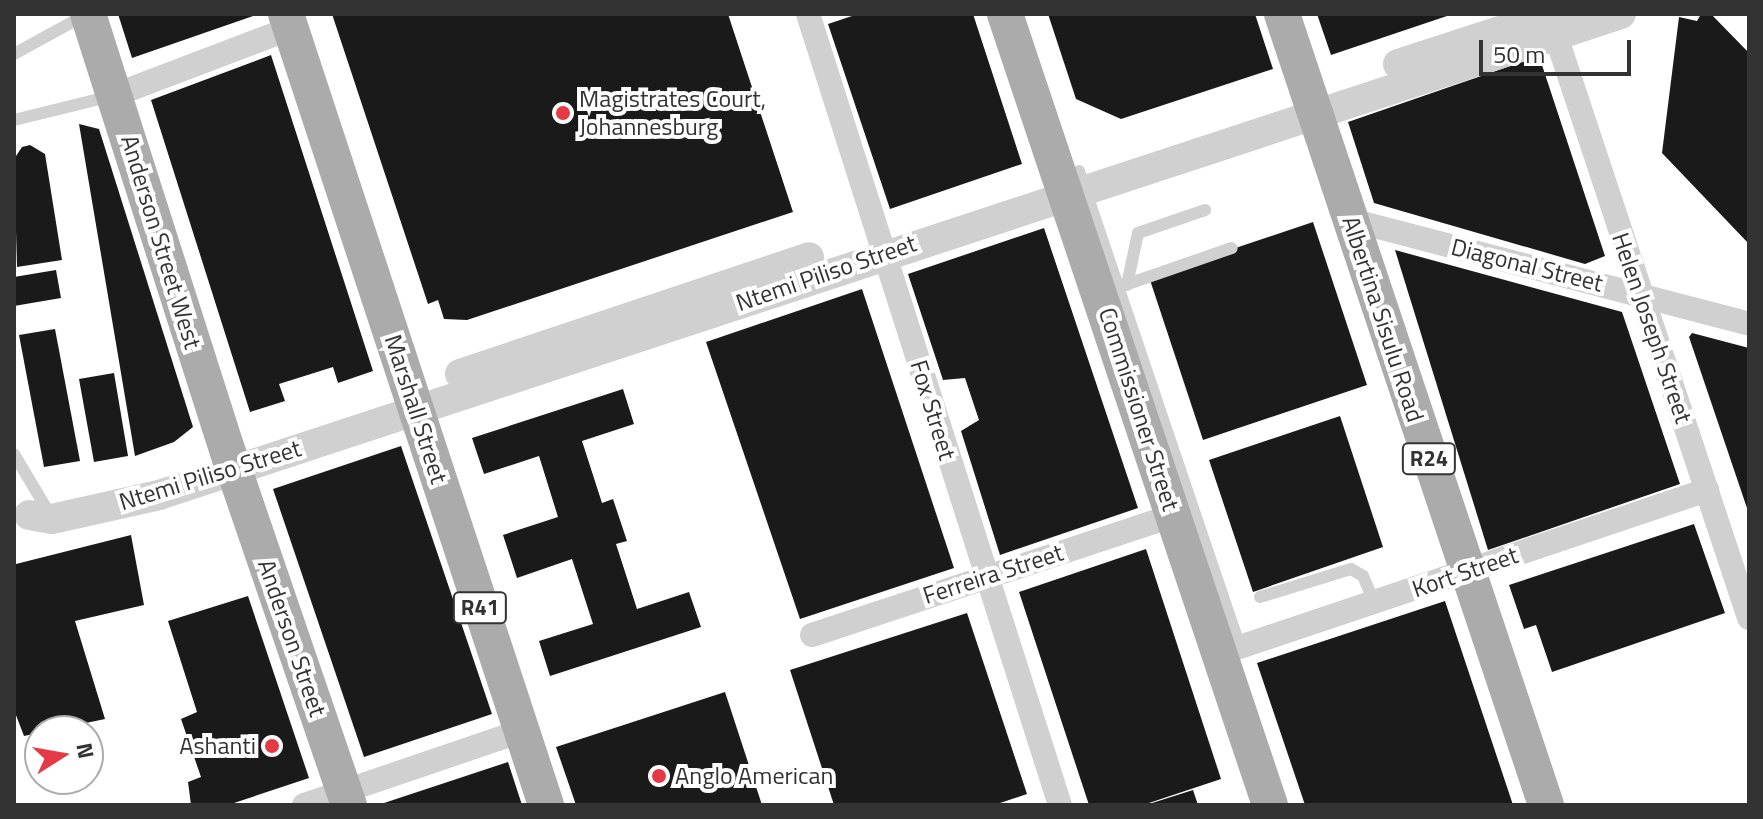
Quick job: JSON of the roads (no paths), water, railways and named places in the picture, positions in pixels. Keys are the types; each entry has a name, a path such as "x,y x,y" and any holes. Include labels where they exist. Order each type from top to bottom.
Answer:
{"main road":[{"name":"Anderson Street West","path":"87,14 231,461"},
{"name":"Commissioner Street","path":"1005,14 1073,182 1175,515 1231,650 1270,805"},
{"name":"Albertina Sisulu Road","path":"1282,14 1546,805"},
{"name":"Marshall Street","path":"288,21 546,805"},
{"name":"Anderson Street","path":"231,461 347,798"}],"street":[{"name":"Fox Street","path":"808,14 1060,805"},
{"name":"Ntemi Piliso Street","path":"35,514 159,495 231,461 1551,20 1621,14"},
{"name":"Helen Joseph Street","path":"1551,20 1749,618"},
{"path":"115,95 288,21"},
{"name":"Diagonal Street","path":"1351,220 1749,324"},
{"name":"Kort Street","path":"1231,650 1707,490"},
{"name":"Ferreira Street","path":"812,635 1175,515"},
{"path":"304,805 347,798 521,731"}],"lane":[{"path":"14,54 87,14"},
{"path":"14,120 115,95"},
{"path":"1073,182 1123,286 1231,650"},
{"path":"1123,286 1138,233 1205,210"},
{"path":"1123,286 1232,248"},
{"path":"14,454 35,514"},
{"path":"1260,597 1351,569 1363,576 1374,602"}],"place":[{"name":"Magistrates Court, Johannesburg","path":"563,113"},
{"name":"Ashanti","path":"272,746"},
{"name":"Anglo American","path":"659,776"}]}
